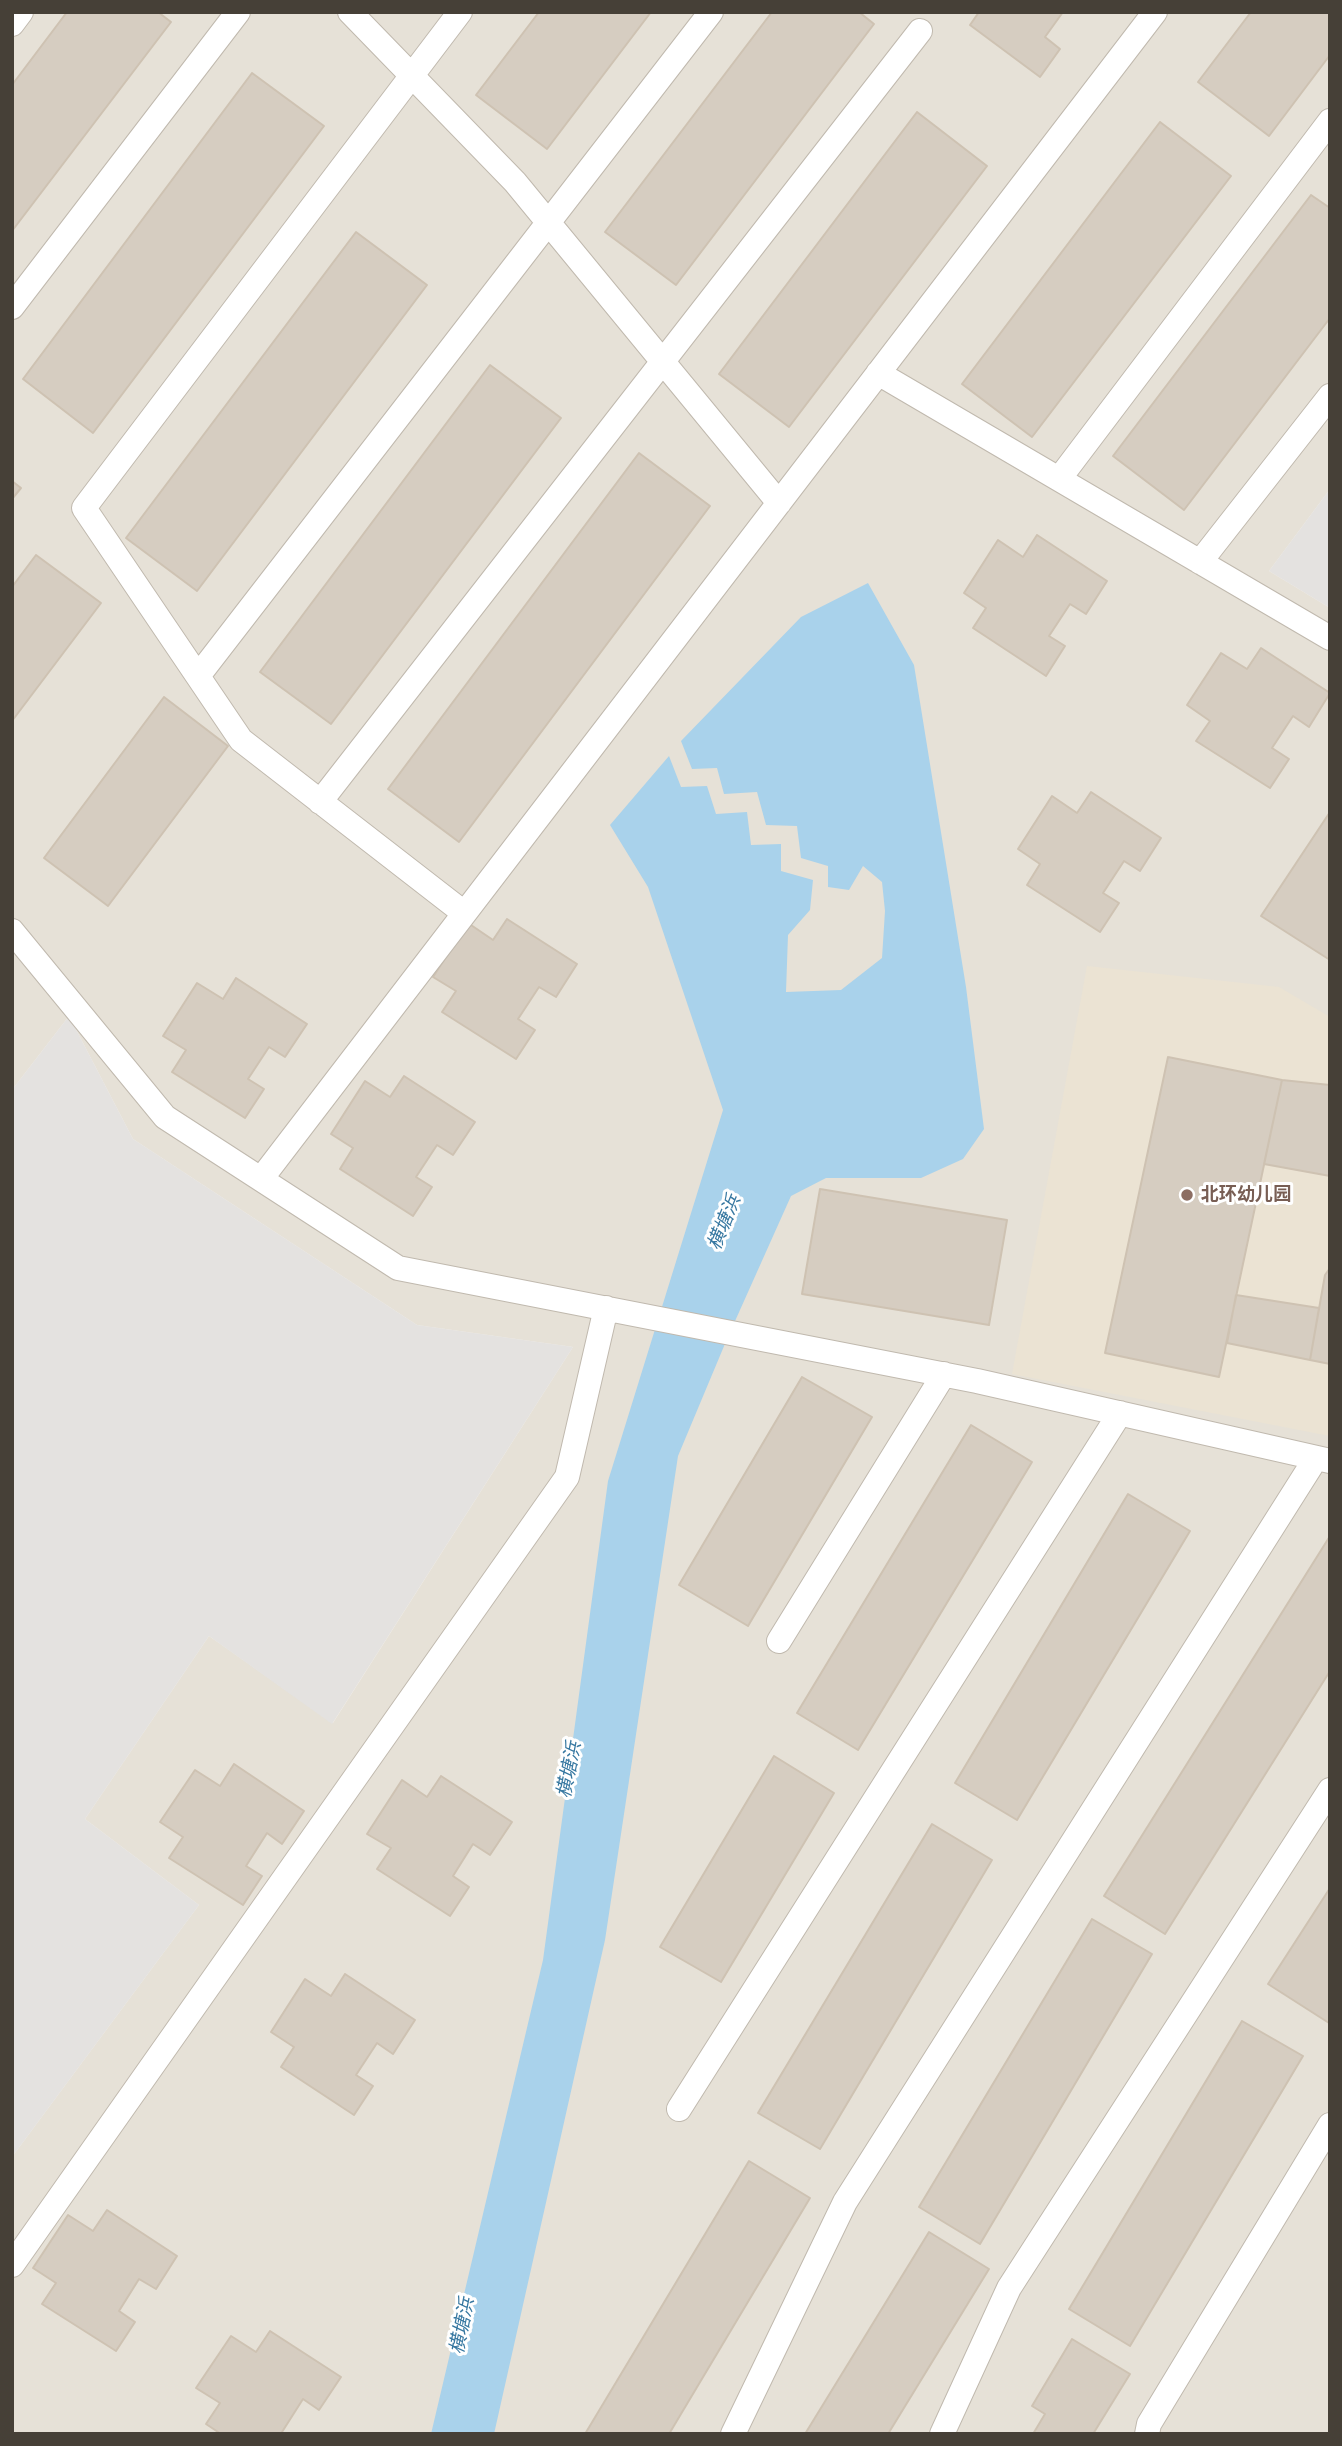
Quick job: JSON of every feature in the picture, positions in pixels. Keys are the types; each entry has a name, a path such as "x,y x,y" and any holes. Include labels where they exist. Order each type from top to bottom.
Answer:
{"lane":[{"path":"12,24 21,12"},
{"path":"12,307 238,12"},
{"path":"350,12 515,182 779,503"},
{"path":"460,12 84,508 241,740 464,913"},
{"path":"198,676 711,12"},
{"path":"261,1179 1156,12"},
{"path":"320,802 920,31"},
{"path":"1059,479 1330,121"},
{"path":"878,373 1330,638"},
{"path":"1200,562 1330,396"},
{"path":"12,931 164,1117 398,1268 944,1374 1323,1460 845,2202 733,2434"},
{"path":"12,2265 567,1476 606,1308"},
{"path":"779,1641 944,1374"},
{"path":"678,2109 1120,1413"},
{"path":"942,2434 1009,2288 1330,1790"},
{"path":"1147,2434 1149,2424 1330,2125"}],"shaded area":[{"path":"12,12 1330,12 1330,489 1269,571 1330,608 1330,2434 12,2434 12,2157 199,1905 85,1819 209,1636 333,1723 573,1347 417,1325 133,1139 69,1016 12,1090"},
{"path":"1330,489 1330,608 1269,571"},
{"name":"北环幼儿园","path":"1087,966 1279,987 1330,1017 1330,1436 1012,1374"},
{"path":"69,1016 133,1139 417,1325 573,1347 332,1724 209,1636 85,1819 199,1905 12,2157 12,1090"}],"water":[{"name":"横塘浜","path":"868,583 914,665 966,987 984,1129 963,1159 921,1178 826,1178 791,1196 727,1339 678,1456 605,1940 494,2434 431,2434 543,1960 608,1481 723,1110 648,887 610,825 669,756 681,787 707,786 716,814 747,812 751,845 781,844 781,871 813,880 810,910 788,935 786,992 841,990 882,958 885,911 882,882 863,866 849,890 828,887 828,866 801,858 797,826 766,825 757,792 724,794 717,768 692,769 681,741 801,617"}],"building":[{"path":"67,12 158,12 171,22 12,231 12,85"},
{"path":"539,12 651,12 547,149 476,95"},
{"path":"772,12 859,12 874,24 676,285 605,232"},
{"path":"979,12 1063,12 1045,37 1060,49 1040,77 970,25"},
{"path":"1251,12 1330,12 1330,55 1269,136 1198,82"},
{"path":"252,73 324,126 93,433 23,379"},
{"path":"917,112 987,166 789,427 719,374"},
{"path":"1160,122 1231,176 1032,437 962,384"},
{"path":"1311,195 1330,208 1330,318 1184,510 1113,456"},
{"path":"356,232 427,285 197,591 126,538"},
{"path":"490,365 561,418 331,724 260,672"},
{"path":"639,453 710,506 459,842 388,789"},
{"path":"12,481 21,488 12,499"},
{"path":"1037,535 1107,581 1086,614 1070,604 1049,636 1065,646 1046,676 973,628 986,608 964,593 998,540 1023,557"},
{"path":"36,555 101,603 12,721 12,587"},
{"path":"1261,648 1330,693 1309,727 1293,716 1272,748 1289,759 1270,788 1196,741 1210,721 1187,705 1221,653 1247,669"},
{"path":"164,697 228,746 108,906 44,858"},
{"path":"1091,792 1161,838 1140,871 1124,861 1103,893 1119,903 1100,932 1027,885 1040,864 1018,849 1052,796 1077,813"},
{"path":"1330,812 1330,960 1261,916"},
{"path":"507,919 577,964 556,997 539,987 518,1019 535,1030 516,1059 442,1012 456,991 433,977 468,923 493,940"},
{"path":"236,978 307,1024 285,1057 269,1047 248,1079 264,1089 245,1118 172,1072 186,1050 163,1036 197,983 223,999"},
{"path":"1168,1057 1282,1080 1219,1377 1105,1353"},
{"path":"404,1076 475,1122 453,1155 437,1145 416,1177 432,1187 413,1216 340,1169 353,1148 331,1134 365,1081 390,1097"},
{"path":"1282,1080 1330,1085 1330,1176 1264,1164"},
{"path":"820,1189 1007,1220 989,1325 802,1294"},
{"path":"1330,1268 1330,1364 1310,1360 1325,1275"},
{"path":"1236,1295 1319,1308 1310,1360 1227,1343"},
{"path":"802,1377 872,1417 748,1626 679,1585"},
{"path":"971,1425 1032,1462 858,1750 797,1713"},
{"path":"1128,1494 1190,1531 1017,1820 955,1783"},
{"path":"1330,1536 1330,1671 1165,1934 1104,1896"},
{"path":"774,1756 834,1793 721,1982 660,1947"},
{"path":"234,1764 304,1811 282,1844 267,1833 246,1866 262,1876 243,1905 169,1858 183,1837 160,1822 195,1770 220,1786"},
{"path":"441,1776 512,1822 490,1855 473,1844 453,1876 469,1887 450,1916 377,1869 391,1848 367,1834 402,1780 427,1797"},
{"path":"932,1824 992,1860 820,2149 758,2113"},
{"path":"1330,1888 1330,2022 1329,2023 1268,1984"},
{"path":"1092,1919 1152,1954 980,2244 919,2207"},
{"path":"345,1974 415,2020 393,2054 377,2043 356,2075 373,2086 354,2115 281,2067 294,2047 271,2032 305,1979 331,1996"},
{"path":"1242,2021 1303,2056 1130,2346 1069,2309"},
{"path":"749,2161 810,2198 669,2434 585,2434"},
{"path":"107,2210 177,2256 156,2289 139,2279 119,2311 135,2322 116,2351 42,2304 56,2283 33,2268 68,2215 93,2231"},
{"path":"929,2232 989,2269 888,2434 805,2434"},
{"path":"270,2331 341,2377 319,2410 303,2399 282,2432 285,2434 221,2434 206,2424 220,2403 196,2388 231,2336 256,2352"},
{"path":"1072,2339 1130,2374 1093,2434 1033,2434 1045,2414 1032,2406"}],"place":[{"name":"北环幼儿园","path":"1187,1195"}]}
